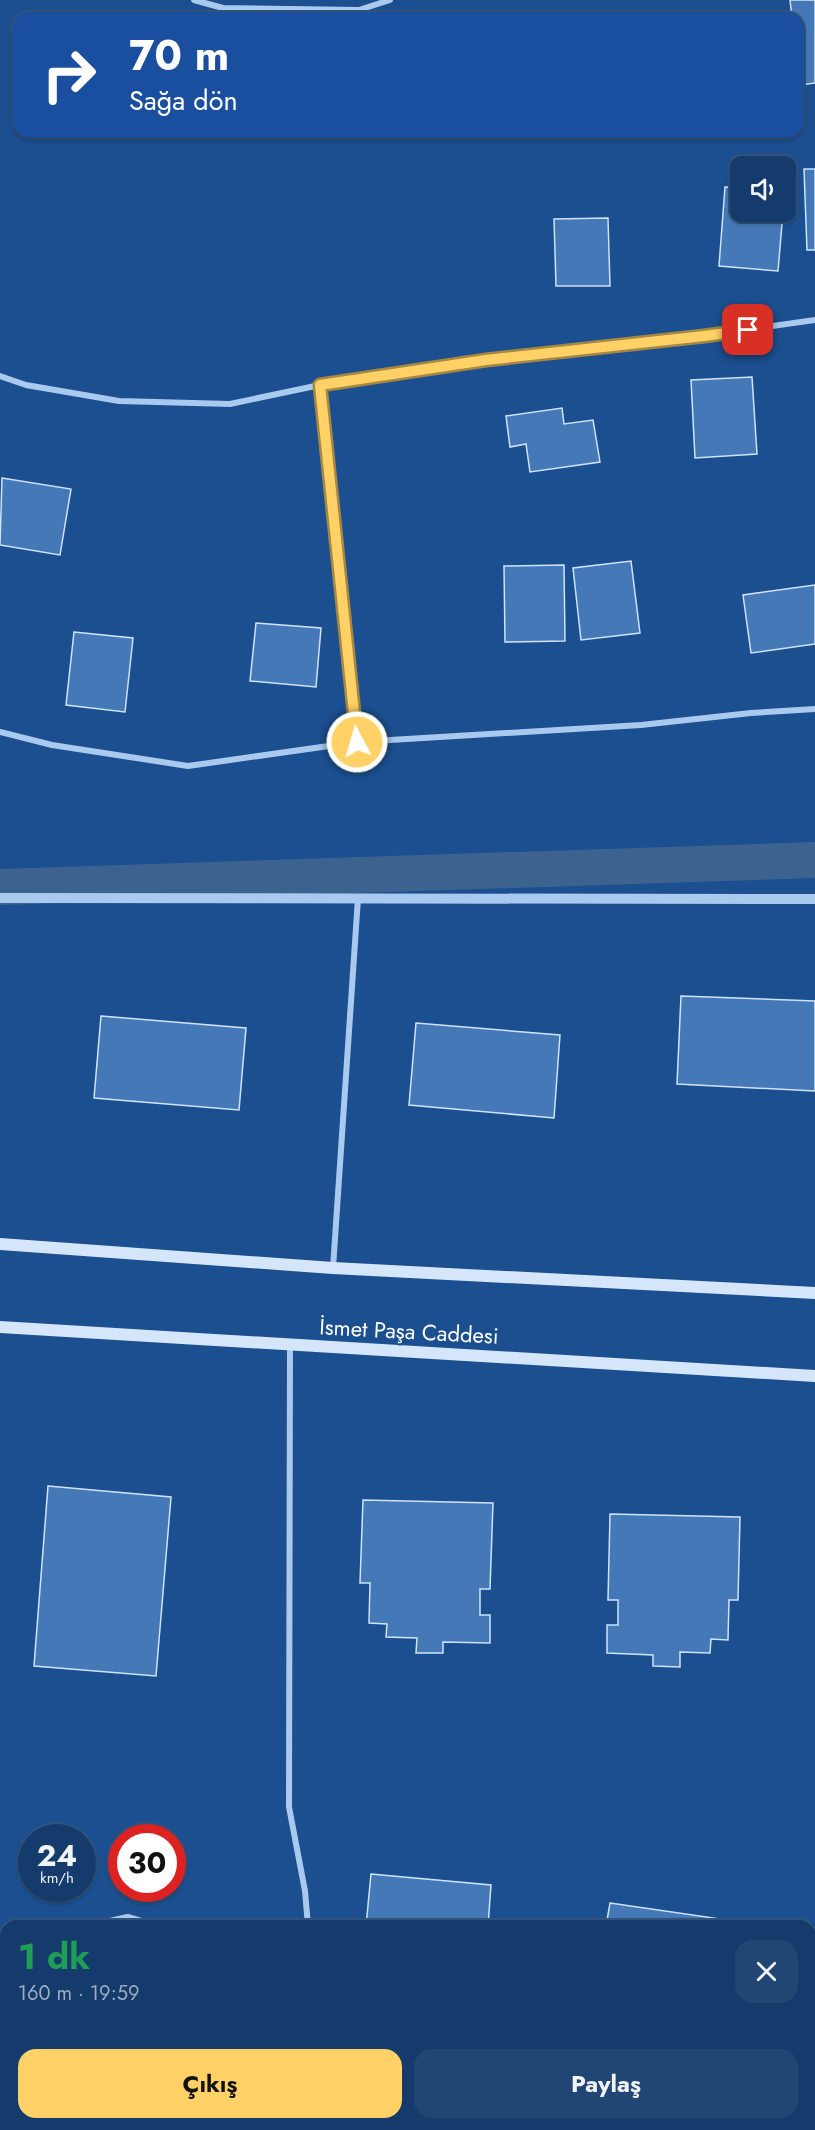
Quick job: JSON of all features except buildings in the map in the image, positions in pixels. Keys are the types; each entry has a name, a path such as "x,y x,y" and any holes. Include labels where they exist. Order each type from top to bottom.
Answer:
{"main road":[{"path":"0,1245 333,1268 815,1293"},
{"name":"İsmet Paşa Caddesi","path":"0,1327 815,1376"}],"street":[{"path":"194,0 223,8 359,10 390,0"},
{"path":"0,376 26,385 119,401 230,404 320,385 486,360 704,336 815,320"},
{"path":"320,385 357,742"},
{"path":"0,732 52,744 188,766 357,742 641,725 751,713 815,709"},
{"path":"0,898 815,899"},
{"path":"333,1268 358,898"},
{"path":"290,1345 289,1807 305,1891 307,1920"}],"waterway":[{"path":"0,887 815,860"}],"route":[{"path":"357,742 320,385 486,360 748,330"}]}
